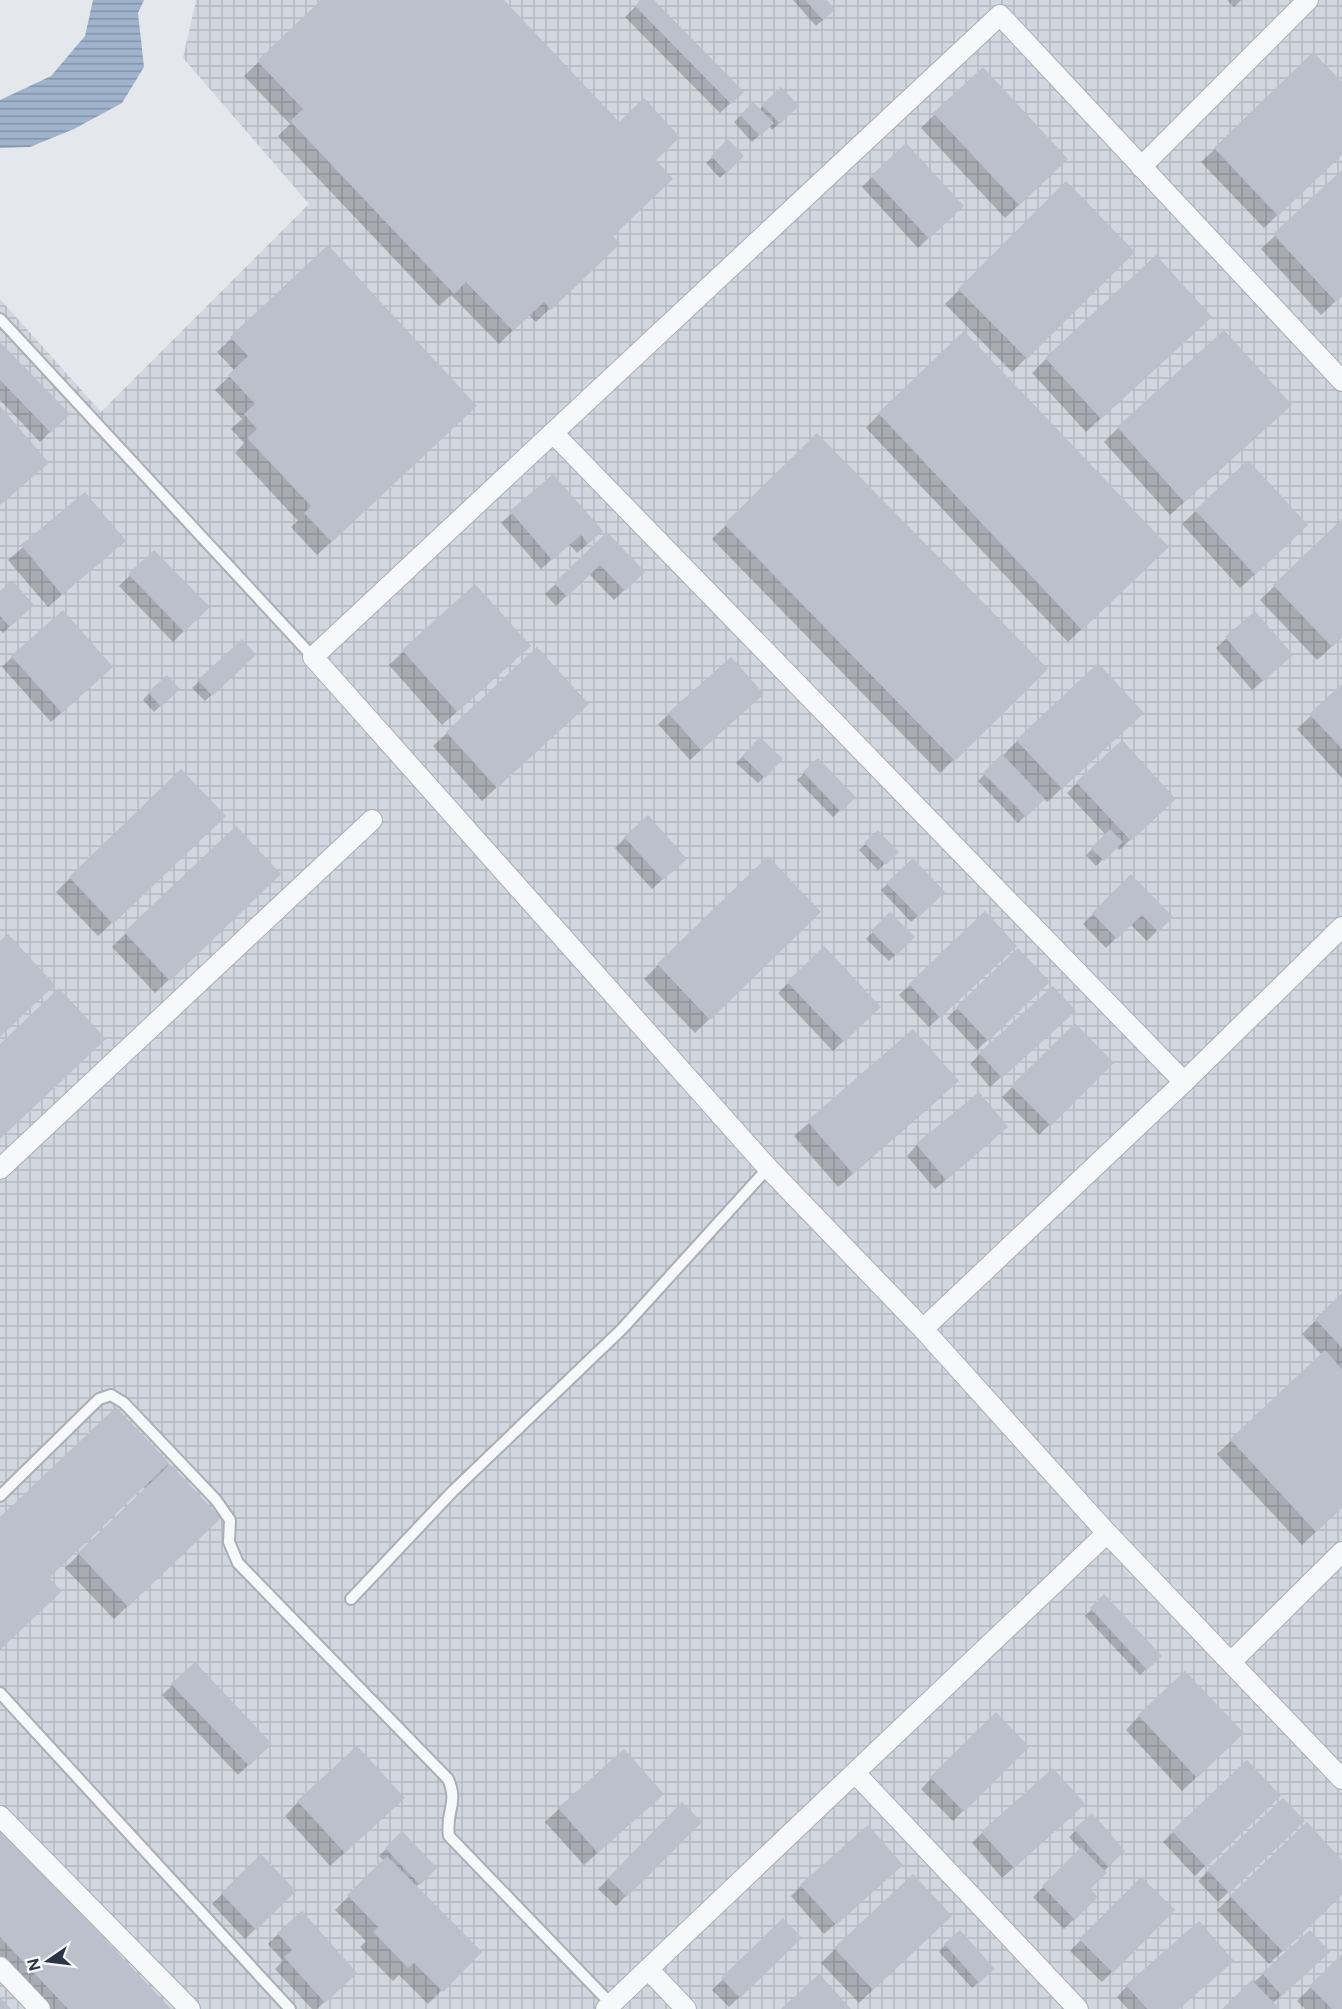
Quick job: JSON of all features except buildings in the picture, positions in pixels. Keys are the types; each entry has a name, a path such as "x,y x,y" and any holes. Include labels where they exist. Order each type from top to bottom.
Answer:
{"street":[{"path":"1141,166 1308,0"},
{"path":"1342,381 1000,15 313,657 768,1168 923,1329 1107,1533 1342,1779"},
{"path":"553,433 1184,1082"},
{"path":"0,1169 372,820"},
{"path":"923,1329 1184,1082 1342,927"},
{"path":"608,2007 1107,1533"},
{"path":"1231,1662 1342,1552"},
{"path":"855,1773 1078,2009"},
{"path":"0,1816 190,2009"},
{"path":"0,1967 40,2009"},
{"path":"648,1969 686,2009"}],"lane":[{"path":"0,319 313,657"},
{"path":"351,1599 453,1491 622,1329 768,1168"},
{"path":"0,1496 99,1400 111,1395 124,1403 223,1510 230,1520 229,1542 238,1563 448,1779 454,1792 447,1822 449,1836 608,2007"},
{"path":"0,1693 290,2009"}],"shaded area":[{"path":"196,0 1342,0 1342,2009 0,2009 0,299 101,412 309,204 183,58"}],"water":[{"path":"93,0 144,0 138,13 144,67 122,103 74,129 30,147 0,148 0,100 51,76 85,36"}]}
